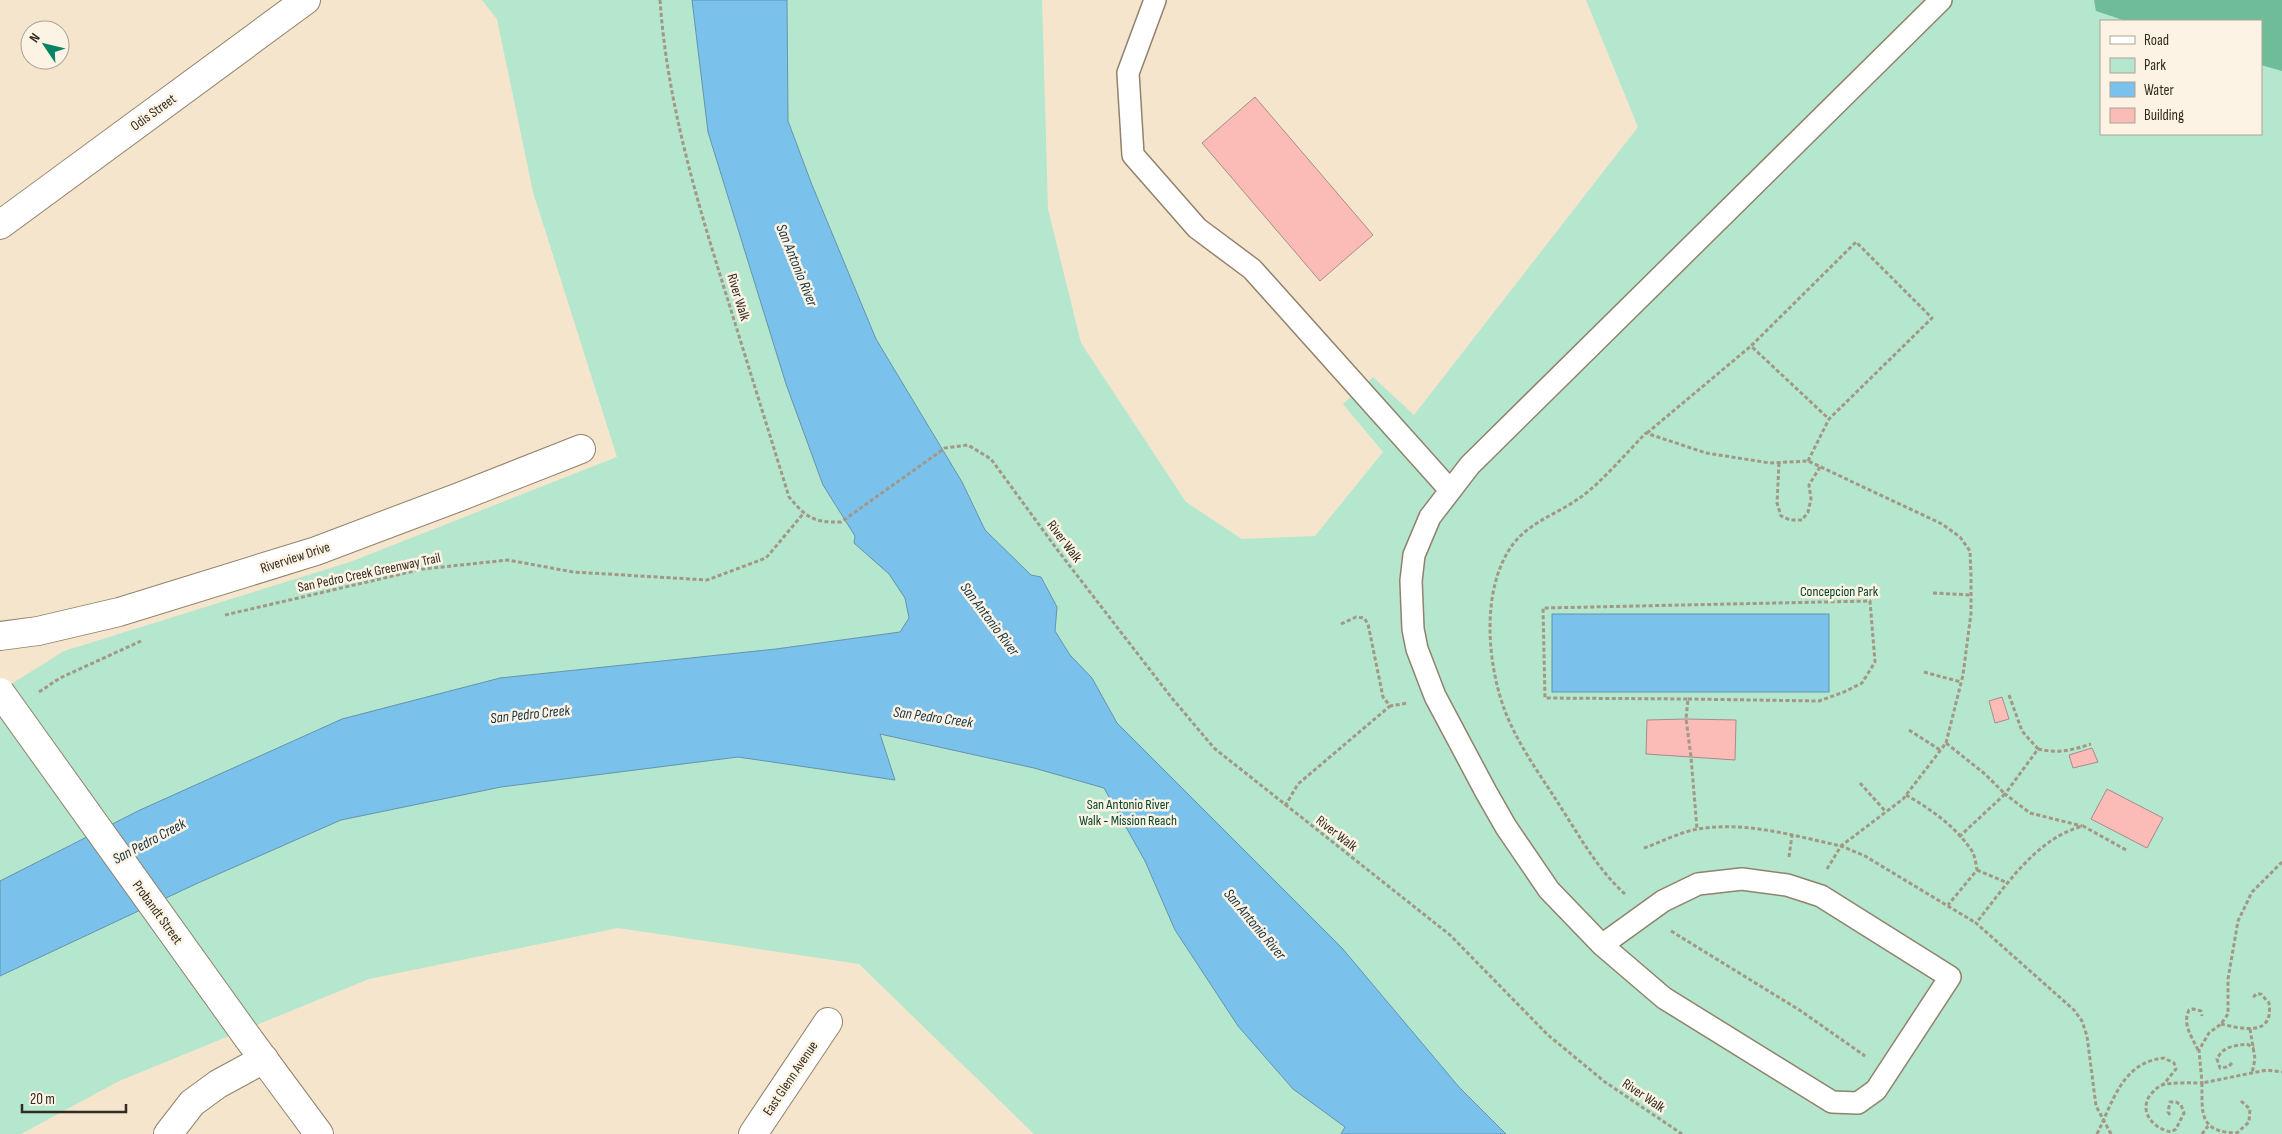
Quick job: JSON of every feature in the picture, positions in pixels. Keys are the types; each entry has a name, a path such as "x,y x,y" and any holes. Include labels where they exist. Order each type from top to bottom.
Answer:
{"street":[{"name":"Odis Street","path":"0,225 306,0"},
{"name":"Riverview Drive","path":"0,636 38,631 119,612 316,551 581,449"},
{"name":"Probandt Street","path":"0,692 319,1134"},
{"name":"East Glenn Avenue","path":"752,1134 828,1022"},
{"path":"168,1134 192,1103 204,1095 256,1048"}],"lane":[{"path":"1155,0 1128,73 1133,155 1198,228 1252,269 1450,490"},
{"path":"1602,944 1663,901 1698,884 1742,879 1787,885 1821,896 1950,977 1876,1090 1858,1103 1832,1102 1664,998 1602,944 1549,890 1506,827 1435,696 1417,650 1413,629 1411,581 1414,555 1430,517 1470,464 1941,0"}],"path":[{"name":"River Walk","path":"660,0 663,41 679,127 702,216 789,497 803,514 821,523 840,522 945,448 968,445 991,459 1059,552 1171,697 1214,748 1450,935 1555,1041 1605,1082 1682,1134"},
{"path":"1808,461 1829,419 1932,318 1856,242 1751,346 1646,433 1583,496 1527,528 1510,548 1494,586 1490,618 1493,671 1505,712 1521,744 1608,879 1646,913 1808,1016 1888,1072"},
{"path":"1751,346 1829,419"},
{"path":"1646,433 1706,453 1779,463 1808,461 1942,524 1960,536 1970,551 1971,613 1961,682 1946,743 1906,795 1841,846 1823,876"},
{"path":"1779,463 1776,503 1781,516 1790,520 1802,520 1808,512 1811,498 1809,485 1820,467"},
{"name":"San Pedro Creek Greenway Trail","path":"224,615 423,569 508,560 573,572 708,580 766,558 803,514"},
{"path":"1933,593 1971,595"},
{"path":"1870,601 1875,662 1862,683 1819,701 1688,700 1545,698 1543,608 1870,601"},
{"path":"1341,624 1356,617 1364,618 1368,624 1383,697 1390,706"},
{"path":"38,693 60,678 150,637"},
{"path":"1924,672 1961,682"},
{"path":"2009,695 2022,731 2038,749 2052,753 2066,752 2091,744"},
{"path":"1285,806 1298,784 1390,706 1435,696"},
{"path":"1688,700 1686,719 1697,829"},
{"path":"1910,730 1940,750"},
{"path":"1946,743 2030,813 2082,826 2126,850"},
{"path":"1959,836 2005,794 2038,749"},
{"path":"1860,783 1886,812"},
{"path":"1906,795 1930,808 1959,836 1973,852 1977,870"},
{"path":"1976,923 2008,883 2038,851 2065,831 2082,826"},
{"path":"1644,848 1697,829 1757,828 1841,846 1865,856 1948,905 1976,923 2074,1010 2082,1022 2091,1057 2096,1106 2111,1134"},
{"path":"1788,862 1792,835"},
{"path":"2199,1050 2209,1033 2221,1024 2228,1014 2228,979 2238,921 2252,892 2282,862"},
{"path":"1977,870 2008,883"},
{"path":"1948,905 1977,870"},
{"path":"2221,1024 2250,1029 2259,1028 2264,1025 2269,1019 2270,1010 2267,999 2261,994 2256,994 2252,999"},
{"path":"2202,1016 2201,1011 2193,1008 2189,1010 2186,1024 2199,1050 2203,1118 2208,1126 2227,1132 2242,1130 2249,1122 2251,1115 2250,1109 2241,1101"},
{"path":"2250,1029 2255,1059 2252,1073"},
{"path":"2232,1063 2228,1067 2220,1068 2217,1059 2220,1052 2227,1047 2247,1044 2254,1048"},
{"path":"2097,1134 2115,1094 2129,1072 2155,1059 2164,1058 2169,1060 2174,1063 2176,1069 2148,1098 2146,1109 2149,1120 2171,1132 2176,1129 2184,1114 2181,1105 2176,1102 2170,1102 2168,1112 2170,1115"},
{"path":"2162,1085 2202,1083 2267,1070 2282,1072"},
{"path":"2202,1134 2208,1126"}],"green space":[{"path":"482,0 1042,0 1048,209 1081,343 1186,502 1242,539 1315,536 1383,452 1343,404 1373,377 1414,415 1638,127 1586,0 2282,0 2282,1134 1034,1134 859,964 618,928 369,979 119,1081 21,1134 0,1134 0,691 64,651 350,562 617,457 533,192 497,19"},
{"path":"2094,0 2282,0 2282,71 2262,65 2262,20 2123,20 2096,11"}],"water":[{"path":"692,0 787,0 788,121 812,185 876,339 962,482 985,530 1031,575 1041,577 1057,607 1055,631 1070,655 1092,678 1117,723 1342,948 1459,1087 1506,1134 1341,1134 1345,1127 1293,1089 1238,1026 1175,930 1145,861 1104,788 1034,768 880,734 895,780 738,757 501,787 341,820 198,883 0,976 0,881 140,810 342,719 500,678 776,649 900,632 909,618 905,598 889,574 854,543 855,536 823,485 786,384 708,132"},
{"path":"1552,614 1829,614 1829,692 1552,692"}],"building":[{"path":"1255,97 1373,235 1320,281 1202,143"},
{"path":"2002,697 2009,719 1995,723 1989,701"},
{"path":"1647,720 1736,720 1735,760 1646,754"},
{"path":"2092,748 2098,762 2073,768 2069,755"},
{"path":"2107,789 2163,818 2147,848 2091,819"}],"water label":[{"name":"San Antonio River","path":"797,265"},
{"name":"San Antonio River","path":"990,619"},
{"name":"San Pedro Creek","path":"530,714"},
{"name":"San Pedro Creek","path":"933,717"},
{"name":"San Pedro Creek","path":"149,841"},
{"name":"San Antonio River","path":"1255,924"}],"park label":[{"name":"Concepcion Park","path":"1839,591"},
{"name":"San Antonio River Walk - Mission Reach","path":"1128,812"}]}
